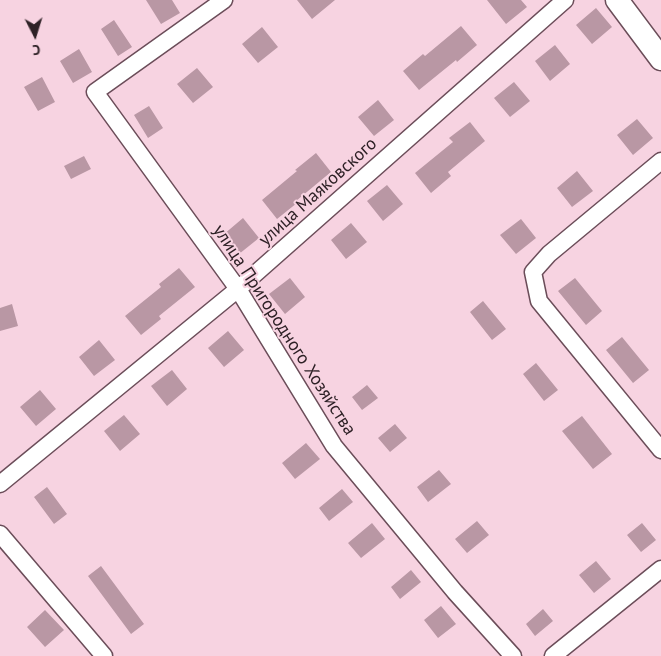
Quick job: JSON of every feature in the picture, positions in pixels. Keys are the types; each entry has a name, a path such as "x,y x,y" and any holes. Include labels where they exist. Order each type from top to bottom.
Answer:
{"street":[{"name":"улица Пригородного Хозяйства","path":"224,0 95,92 238,289 334,446 455,592 513,656"},
{"name":"улица Маяковского","path":"0,484 238,289 565,0"},
{"path":"617,0 661,59"},
{"path":"661,161 549,254 533,272 539,301 661,450"},
{"path":"0,534 104,656"},
{"path":"553,656 661,569"}],"building":[{"path":"146,0 172,0 180,13 161,24"},
{"path":"297,0 335,0 312,19"},
{"path":"487,0 521,0 527,7 506,24"},
{"path":"596,8 612,27 592,44 576,25"},
{"path":"114,20 132,47 118,56 101,29"},
{"path":"461,26 477,45 419,90 403,71 423,54 425,56"},
{"path":"262,27 278,47 258,63 242,44"},
{"path":"555,45 570,64 550,81 535,61"},
{"path":"79,49 92,72 73,83 60,61"},
{"path":"197,68 213,87 193,103 177,84"},
{"path":"42,77 55,102 38,111 24,87"},
{"path":"514,82 530,101 510,117 494,98"},
{"path":"378,100 394,120 374,136 358,117"},
{"path":"149,106 163,128 148,138 134,115"},
{"path":"637,119 653,138 633,155 617,135"},
{"path":"470,122 485,141 448,172 451,176 431,193 415,173 453,142 449,138"},
{"path":"316,153 331,172 277,219 262,200"},
{"path":"84,156 91,169 71,179 64,166"},
{"path":"577,171 593,191 572,207 557,188"},
{"path":"387,185 403,204 383,221 367,201"},
{"path":"243,218 259,238 239,254 223,235"},
{"path":"521,219 536,238 516,254 500,235"},
{"path":"351,223 367,242 346,259 331,240"},
{"path":"179,268 195,287 159,316 161,319 141,335 125,316 161,287 159,284"},
{"path":"290,278 305,297 285,314 269,294"},
{"path":"575,278 602,311 586,325 558,291"},
{"path":"483,301 506,329 492,340 470,312"},
{"path":"12,304 18,326 0,331 0,308"},
{"path":"228,331 244,350 224,367 208,348"},
{"path":"622,337 649,370 633,383 606,350"},
{"path":"99,340 115,360 94,376 79,357"},
{"path":"536,363 558,390 544,401 523,374"},
{"path":"172,370 187,389 167,406 151,386"},
{"path":"367,385 378,398 362,410 352,397"},
{"path":"40,390 56,409 36,426 20,407"},
{"path":"124,415 140,434 120,451 104,431"},
{"path":"582,416 612,454 593,469 562,431"},
{"path":"395,424 407,438 390,452 378,438"},
{"path":"306,443 320,459 295,479 282,463"},
{"path":"439,470 451,484 428,502 417,487"},
{"path":"47,487 67,514 54,524 34,497"},
{"path":"342,489 353,502 329,521 319,508"},
{"path":"477,521 489,535 467,553 455,539"},
{"path":"372,523 385,539 361,558 348,543"},
{"path":"642,523 656,540 641,552 627,535"},
{"path":"596,561 611,579 594,593 579,575"},
{"path":"101,566 144,624 131,634 88,576"},
{"path":"411,570 421,582 400,599 391,587"},
{"path":"441,606 456,624 438,638 424,620"},
{"path":"543,609 553,621 535,636 526,624"},
{"path":"45,610 64,630 45,647 27,627"}]}
